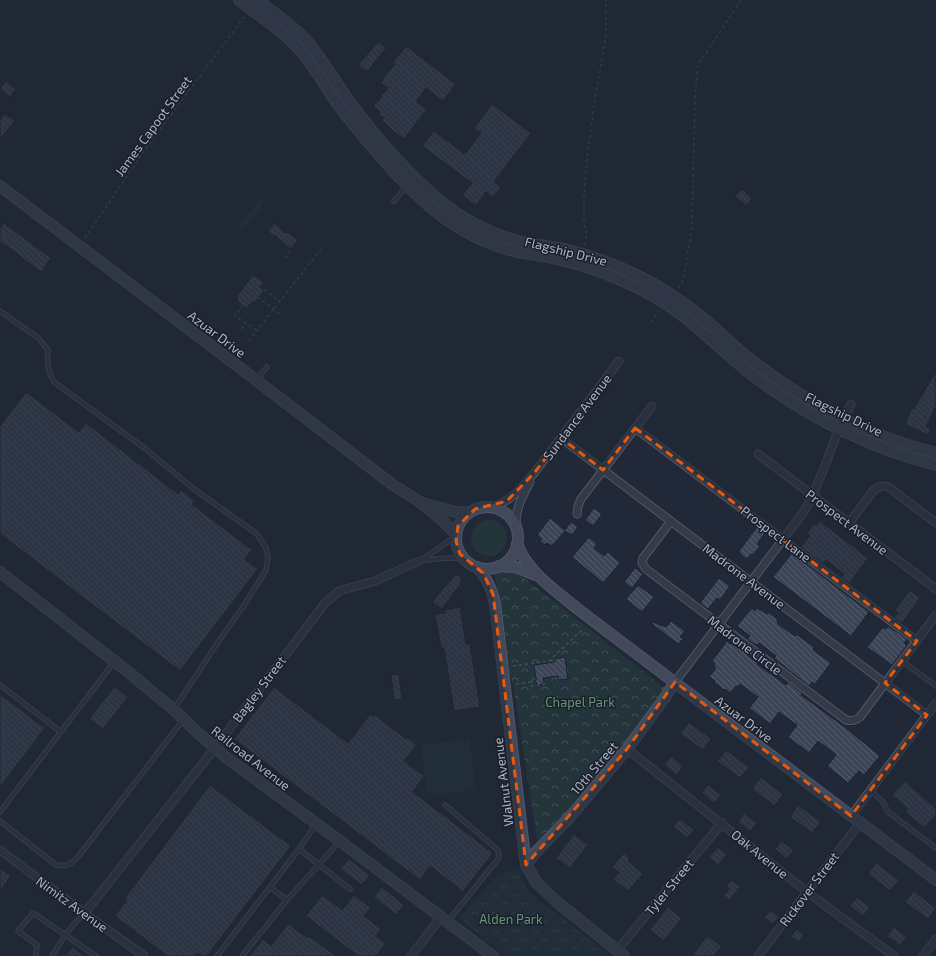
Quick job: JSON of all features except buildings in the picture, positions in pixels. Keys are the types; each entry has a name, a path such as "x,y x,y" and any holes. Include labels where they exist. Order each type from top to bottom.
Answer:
{"street":[{"name":"Flagship Drive","path":"239,0 281,32 297,47 355,127 408,186 447,220 481,240 508,250 564,261 596,270 624,281 665,304 694,325 762,382 800,408 839,430 874,445 900,455 936,465"},
{"name":"Flagship Drive","path":"257,0 305,39 356,110 385,145 420,182 453,211 474,224 498,235 581,254 614,265 644,279 672,295 691,309 747,357 805,398 844,419 892,440 936,453"},
{"name":"Azuar Drive","path":"0,186 393,485 420,502 442,520 456,535"},
{"name":"Sundance Avenue","path":"492,507 500,505 506,501 523,486 619,361"},
{"path":"675,682 803,513 813,496 851,404"},
{"path":"577,514 581,499 652,406"},
{"name":"Prospect Lane","path":"635,428 917,641"},
{"name":"Madrone Avenue","path":"561,438 927,715"},
{"name":"Prospect Avenue","path":"758,454 936,589"},
{"name":"Sundance Avenue","path":"516,529 516,516 520,500 535,472"},
{"path":"848,523 872,491 882,486 891,489 936,523"},
{"name":"Azuar Drive","path":"420,502 446,510 468,513"},
{"path":"492,507 499,509 511,518 518,536 517,544 511,557 499,566 492,568 477,567 469,563 460,554 457,547 456,535 458,526 468,513 475,509 492,507"},
{"name":"Madrone Circle","path":"671,521 643,558 642,563 646,569 846,720 852,721 860,717 936,615"},
{"name":"Azuar Drive","path":"517,544 524,559 538,577 579,610 936,880"},
{"name":"Bagley Street","path":"84,914 215,748 325,603 339,591 375,581 419,561"},
{"name":"Azuar Drive","path":"499,566 516,567 538,577"},
{"name":"Walnut Avenue","path":"477,567 487,579 495,603 526,865 537,883 556,901 620,954"},
{"name":"Railroad Avenue","path":"0,572 115,661 174,710 227,758 493,956"},
{"name":"10th Street","path":"526,865 535,853 570,817 627,749 675,682"},
{"path":"851,816 936,703"},
{"name":"Oak Avenue","path":"627,749 807,892 894,956"},
{"name":"Tyler Street","path":"620,954 668,888 722,823"},
{"name":"Rickover Street","path":"758,956 860,823"},
{"name":"Nimitz Avenue","path":"0,850 84,914 144,956"},
{"path":"412,956 444,920"},
{"path":"923,956 936,939"}],"lane":[{"path":"394,201 408,186"},
{"path":"0,311 38,338 48,350 47,364 49,373 54,382 143,447 194,489 257,534 266,548 268,557 266,570 174,710"},
{"path":"256,380 267,367"},
{"name":"Bagley Street","path":"419,561 439,549 456,535"},
{"name":"Bagley Street","path":"419,561 456,557 464,559"},
{"path":"0,812 115,661"},
{"path":"902,661 936,686"},
{"path":"0,685 61,732"},
{"path":"0,820 56,865 61,866 71,864 83,851 184,719"},
{"path":"870,790 883,802 888,812 936,848"},
{"path":"444,920 499,858 498,850 445,805"},
{"path":"217,956 299,849 316,824"},
{"path":"242,956 287,900 340,841"},
{"path":"299,849 350,889"},
{"path":"270,887 287,900"},
{"path":"36,956 37,945 18,931 33,913 96,956"},
{"path":"52,956 65,934 84,914"}],"path":[{"path":"587,235 584,222 586,167 594,106 606,36 606,0"},
{"path":"683,281 692,227 695,97 698,66 741,0"},
{"name":"James Capoot Street","path":"86,235 146,148 236,28"},
{"path":"249,341 322,246"},
{"path":"285,258 291,250"},
{"path":"264,290 280,301"},
{"path":"258,297 280,314"},
{"path":"243,305 235,316 257,331"},
{"path":"241,329 246,323"},
{"path":"549,661 583,629"},
{"path":"513,666 555,660"},
{"path":"516,684 537,681"},
{"path":"530,682 531,686 545,684"}],"highlighted area":[{"path":"635,428 917,641 885,683 927,715 851,816 675,682 627,749 526,865 493,594 483,573 460,554 456,541 458,526 475,509 507,501 535,472 561,438 603,470"}],"green space":[{"path":"263,196 260,210 242,230 237,226"},
{"path":"492,520 502,525 506,531 506,545 502,551 496,555 486,556 476,551 472,545 471,535 476,525 482,521"},
{"name":"Chapel Park","path":"505,571 518,573 667,690 639,729 545,839 537,839 513,684 509,670 498,589 494,575"},
{"path":"470,739 476,790 432,795 426,790 421,745"},
{"name":"Alden Park","path":"520,868 522,879 528,892 613,956 507,956 459,918 498,876"}]}
